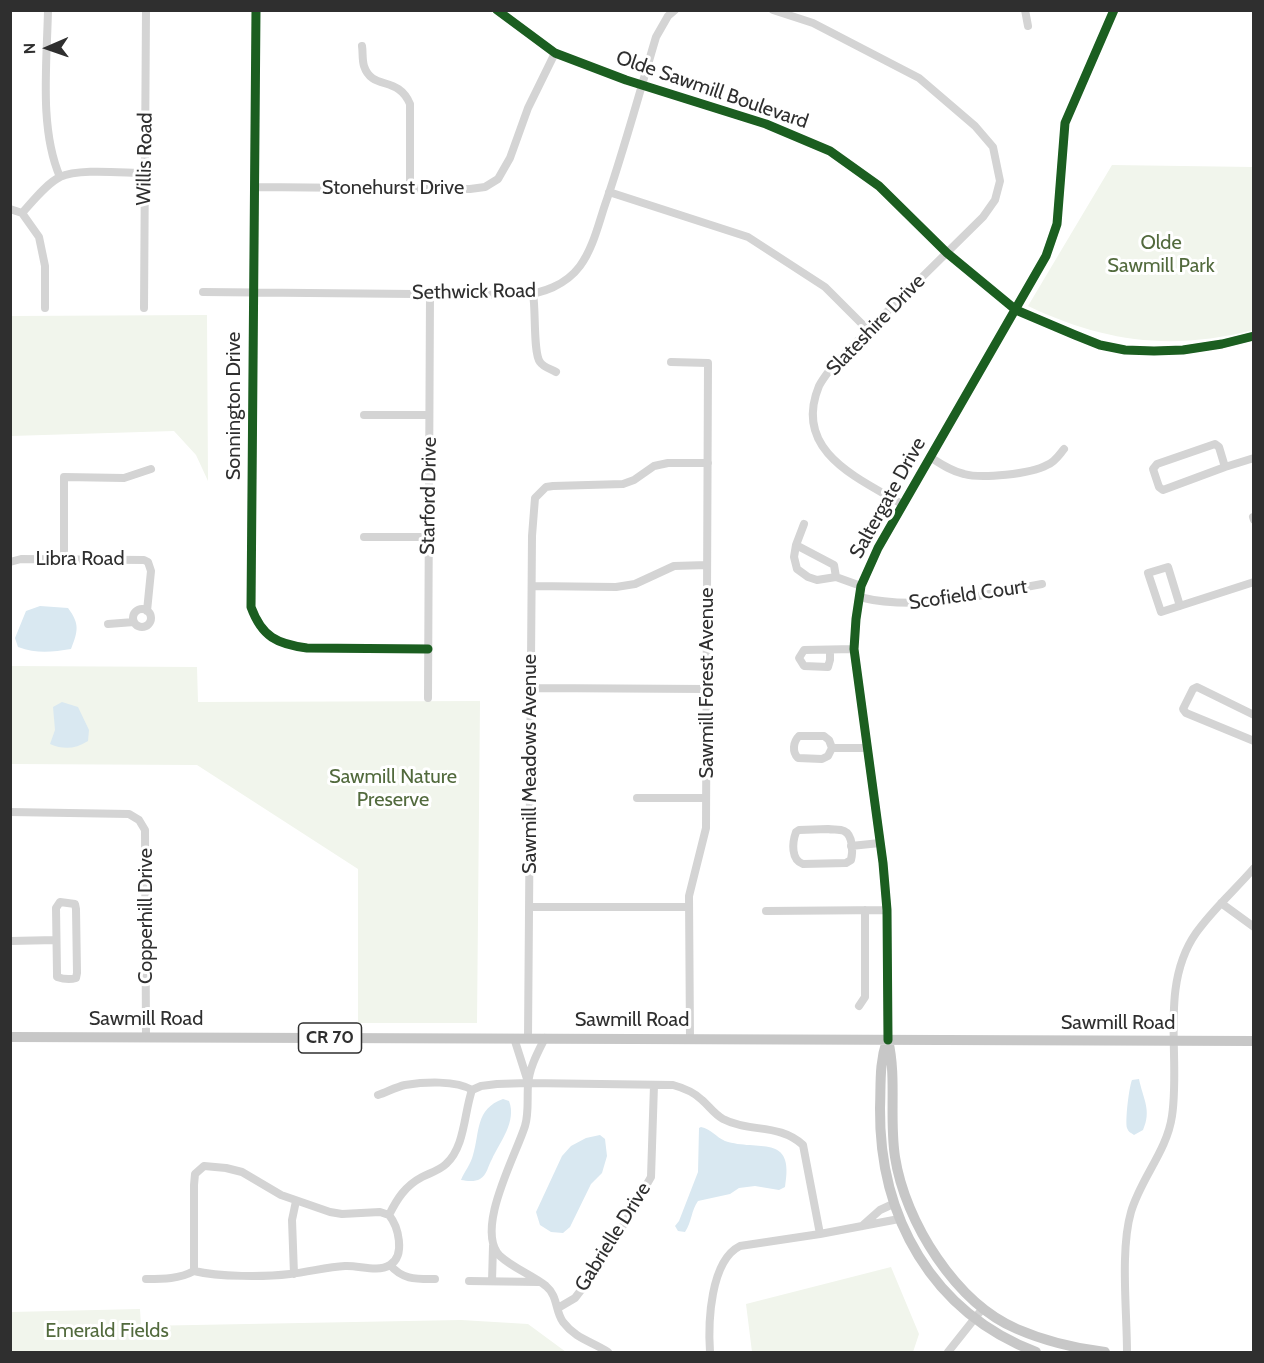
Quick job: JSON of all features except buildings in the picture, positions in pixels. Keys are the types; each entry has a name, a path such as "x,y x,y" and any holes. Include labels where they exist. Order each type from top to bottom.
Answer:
{"main road":[{"name":"Sawmill Road","path":"10,1037 1254,1041"},
{"path":"888,1040 881,1058 882,1153 893,1204 906,1235 933,1278 974,1320 1009,1342 1036,1353"},
{"path":"888,1040 892,1058 893,1135 902,1185 919,1227 945,1268 974,1302 1015,1329 1064,1347 1105,1353"}],"street":[{"path":"48,10 47,127 54,165 60,177"},
{"name":"Willis Road","path":"144,308 146,10"},
{"name":"Sonnington Drive","path":"256,10 251,607 268,635 277,642 292,646 428,649"},
{"name":"Olde Sawmill Boulevard","path":"497,10 555,53 642,85 766,124 830,150 879,186 947,253 1016,310 1101,345 1125,350 1183,350 1254,336"},
{"name":"Sethwick Road","path":"203,292 533,294 554,287 579,267 595,234 657,37 668,16 675,10"},
{"name":"Slateshire Drive","path":"773,10 813,23 919,78 975,126 993,147 1000,181 995,200 983,217 835,363 820,384 816,397 814,423 817,436 828,455 845,470 902,504"},
{"path":"1025,10 1028,26"},
{"name":"Saltergate Drive","path":"888,1040 887,910 854,649 861,586 902,504 1016,310 1053,241 1060,203 1061,155 1065,123 1114,10"},
{"path":"362,46 364,66 369,75 377,81 398,87 406,94 410,104 410,188"},
{"name":"Stonehurst Drive","path":"255,187 470,189 485,187 498,179 510,158 528,108 555,53"},
{"path":"22,213 36,197 60,177 85,172 144,174"},
{"path":"609,192 748,237 825,287 868,330"},
{"path":"10,209 22,213 39,237 45,266 45,308"},
{"name":"Starford Drive","path":"428,698 430,294"},
{"path":"533,294 538,361 556,372"},
{"name":"Sawmill Forest Avenue","path":"671,362 708,363 706,828 688,908 690,1038"},
{"path":"364,415 429,415"},
{"path":"1225,467 1219,447 1215,444 1157,464 1153,469 1159,487 1163,490 1254,458"},
{"path":"930,457 965,475 993,476 1047,465 1064,449"},
{"name":"Sawmill Meadows Avenue","path":"528,1038 533,506 535,498 539,492 554,486 623,484 634,480 654,466 668,463 708,464"},
{"path":"64,559 64,477 124,478 152,469"},
{"path":"804,524 794,557 797,568 808,577 817,580 836,577 861,586"},
{"path":"364,537 428,537"},
{"path":"796,545 834,565 836,577"},
{"name":"Libra Road","path":"10,562 21,559 140,559 148,562 151,571 147,610"},
{"path":"532,586 616,587 635,584 674,566 707,565"},
{"path":"1180,606 1168,567 1148,573 1161,612 1180,606 1254,582"},
{"name":"Scofield Court","path":"859,597 897,604 922,604 1042,584"},
{"path":"147,610 152,618 147,626 138,627 133,616 136,611 147,610"},
{"path":"108,624 134,622"},
{"path":"830,650 854,649"},
{"path":"1254,715 1197,687 1193,689 1183,709 1186,713 1254,741"},
{"path":"531,688 706,689"},
{"path":"832,748 867,748"},
{"path":"637,798 706,798"},
{"name":"Copperhill Drive","path":"10,812 117,812 129,814 139,820 146,830 146,1037"},
{"path":"799,830 843,830 849,835 851,846 851,860 846,862 803,864 795,858 794,838 799,830"},
{"path":"851,846 880,843"},
{"path":"1127,1353 1126,1242 1130,1214 1136,1197 1158,1158 1172,1116 1177,977 1184,956 1197,931 1254,868"},
{"path":"70,902 75,904 76,978 57,977 56,940 57,904 70,902"},
{"path":"1221,903 1254,927"},
{"path":"529,907 688,908"},
{"path":"766,910 887,910"},
{"path":"859,1006 865,997 865,910"},
{"path":"10,940 56,940"},
{"path":"514,1038 528,1083"},
{"path":"492,1281 495,1203 527,1121 528,1083 535,1058 545,1038"},
{"path":"389,1215 398,1198 411,1184 438,1170 452,1157 461,1140 472,1090 497,1084 528,1083 673,1085 685,1088 701,1099 717,1115 741,1126 780,1131 793,1136 803,1145 820,1234"},
{"path":"378,1095 405,1085 465,1086 472,1090"},
{"name":"Gabrielle Drive","path":"558,1308 575,1298 601,1264 651,1176 654,1085"},
{"path":"146,1279 184,1277 194,1271 294,1274 345,1266 374,1268 390,1265 399,1249 397,1230 389,1215 380,1212 342,1214 330,1212 281,1195 242,1172 204,1166 198,1170 194,1185 194,1271"},
{"path":"294,1274 292,1220 296,1201"},
{"path":"862,1226 880,1210 893,1204"},
{"path":"710,1353 709,1320 712,1298 725,1258 730,1251 740,1246 899,1219"},
{"path":"493,1246 501,1257 548,1287 555,1298 561,1320 574,1335 597,1345 608,1353"},
{"path":"390,1265 398,1274 410,1279 435,1279"},
{"path":"469,1281 539,1282"},
{"path":"948,1353 983,1308"}],"green space":[{"name":"Olde Sawmill Park","path":"1112,165 1253,167 1253,330 1194,340 1138,339 1084,328 1028,306"},
{"path":"207,315 208,481 196,455 174,431 11,436 11,316"},
{"name":"Sawmill Nature Preserve","path":"11,666 197,667 198,702 480,701 477,1023 358,1023 358,869 197,765 11,764"},
{"path":"891,1267 919,1334 913,1352 752,1352 746,1304"},
{"name":"Emerald Fields","path":"140,1309 141,1326 461,1320 528,1324 566,1352 11,1352 11,1312"}],"shaded area":[{"path":"40,606 68,608 75,619 77,628 71,649 44,652 18,647 15,638 26,611"},
{"path":"62,702 78,707 89,730 88,741 79,746 69,748 50,744 55,730 53,707"},
{"path":"1139,1079 1147,1116 1143,1130 1134,1135 1127,1128 1127,1112 1132,1080"},
{"path":"503,1099 509,1101 511,1116 486,1173 478,1180 461,1180 472,1158 483,1115 494,1103"},
{"path":"699,1128 725,1141 771,1147 779,1151 784,1158 787,1170 785,1187 779,1190 755,1186 739,1188 730,1194 698,1201 685,1232 678,1231 675,1226 698,1172"},
{"path":"600,1135 605,1139 607,1156 602,1173 591,1184 570,1227 563,1233 551,1232 540,1225 536,1212 562,1156 571,1146 586,1138"}],"cycle path":[{"path":"256,10 251,607 260,626 272,637 287,644 307,648 428,649"},
{"path":"497,10 555,53 626,80 766,124 830,151 879,186 947,253 1016,310 1100,345 1125,350 1183,350 1254,336"},
{"path":"888,1040 887,910 883,863 854,649 861,586 878,548 1046,256 1057,224 1065,123 1114,10"}]}
